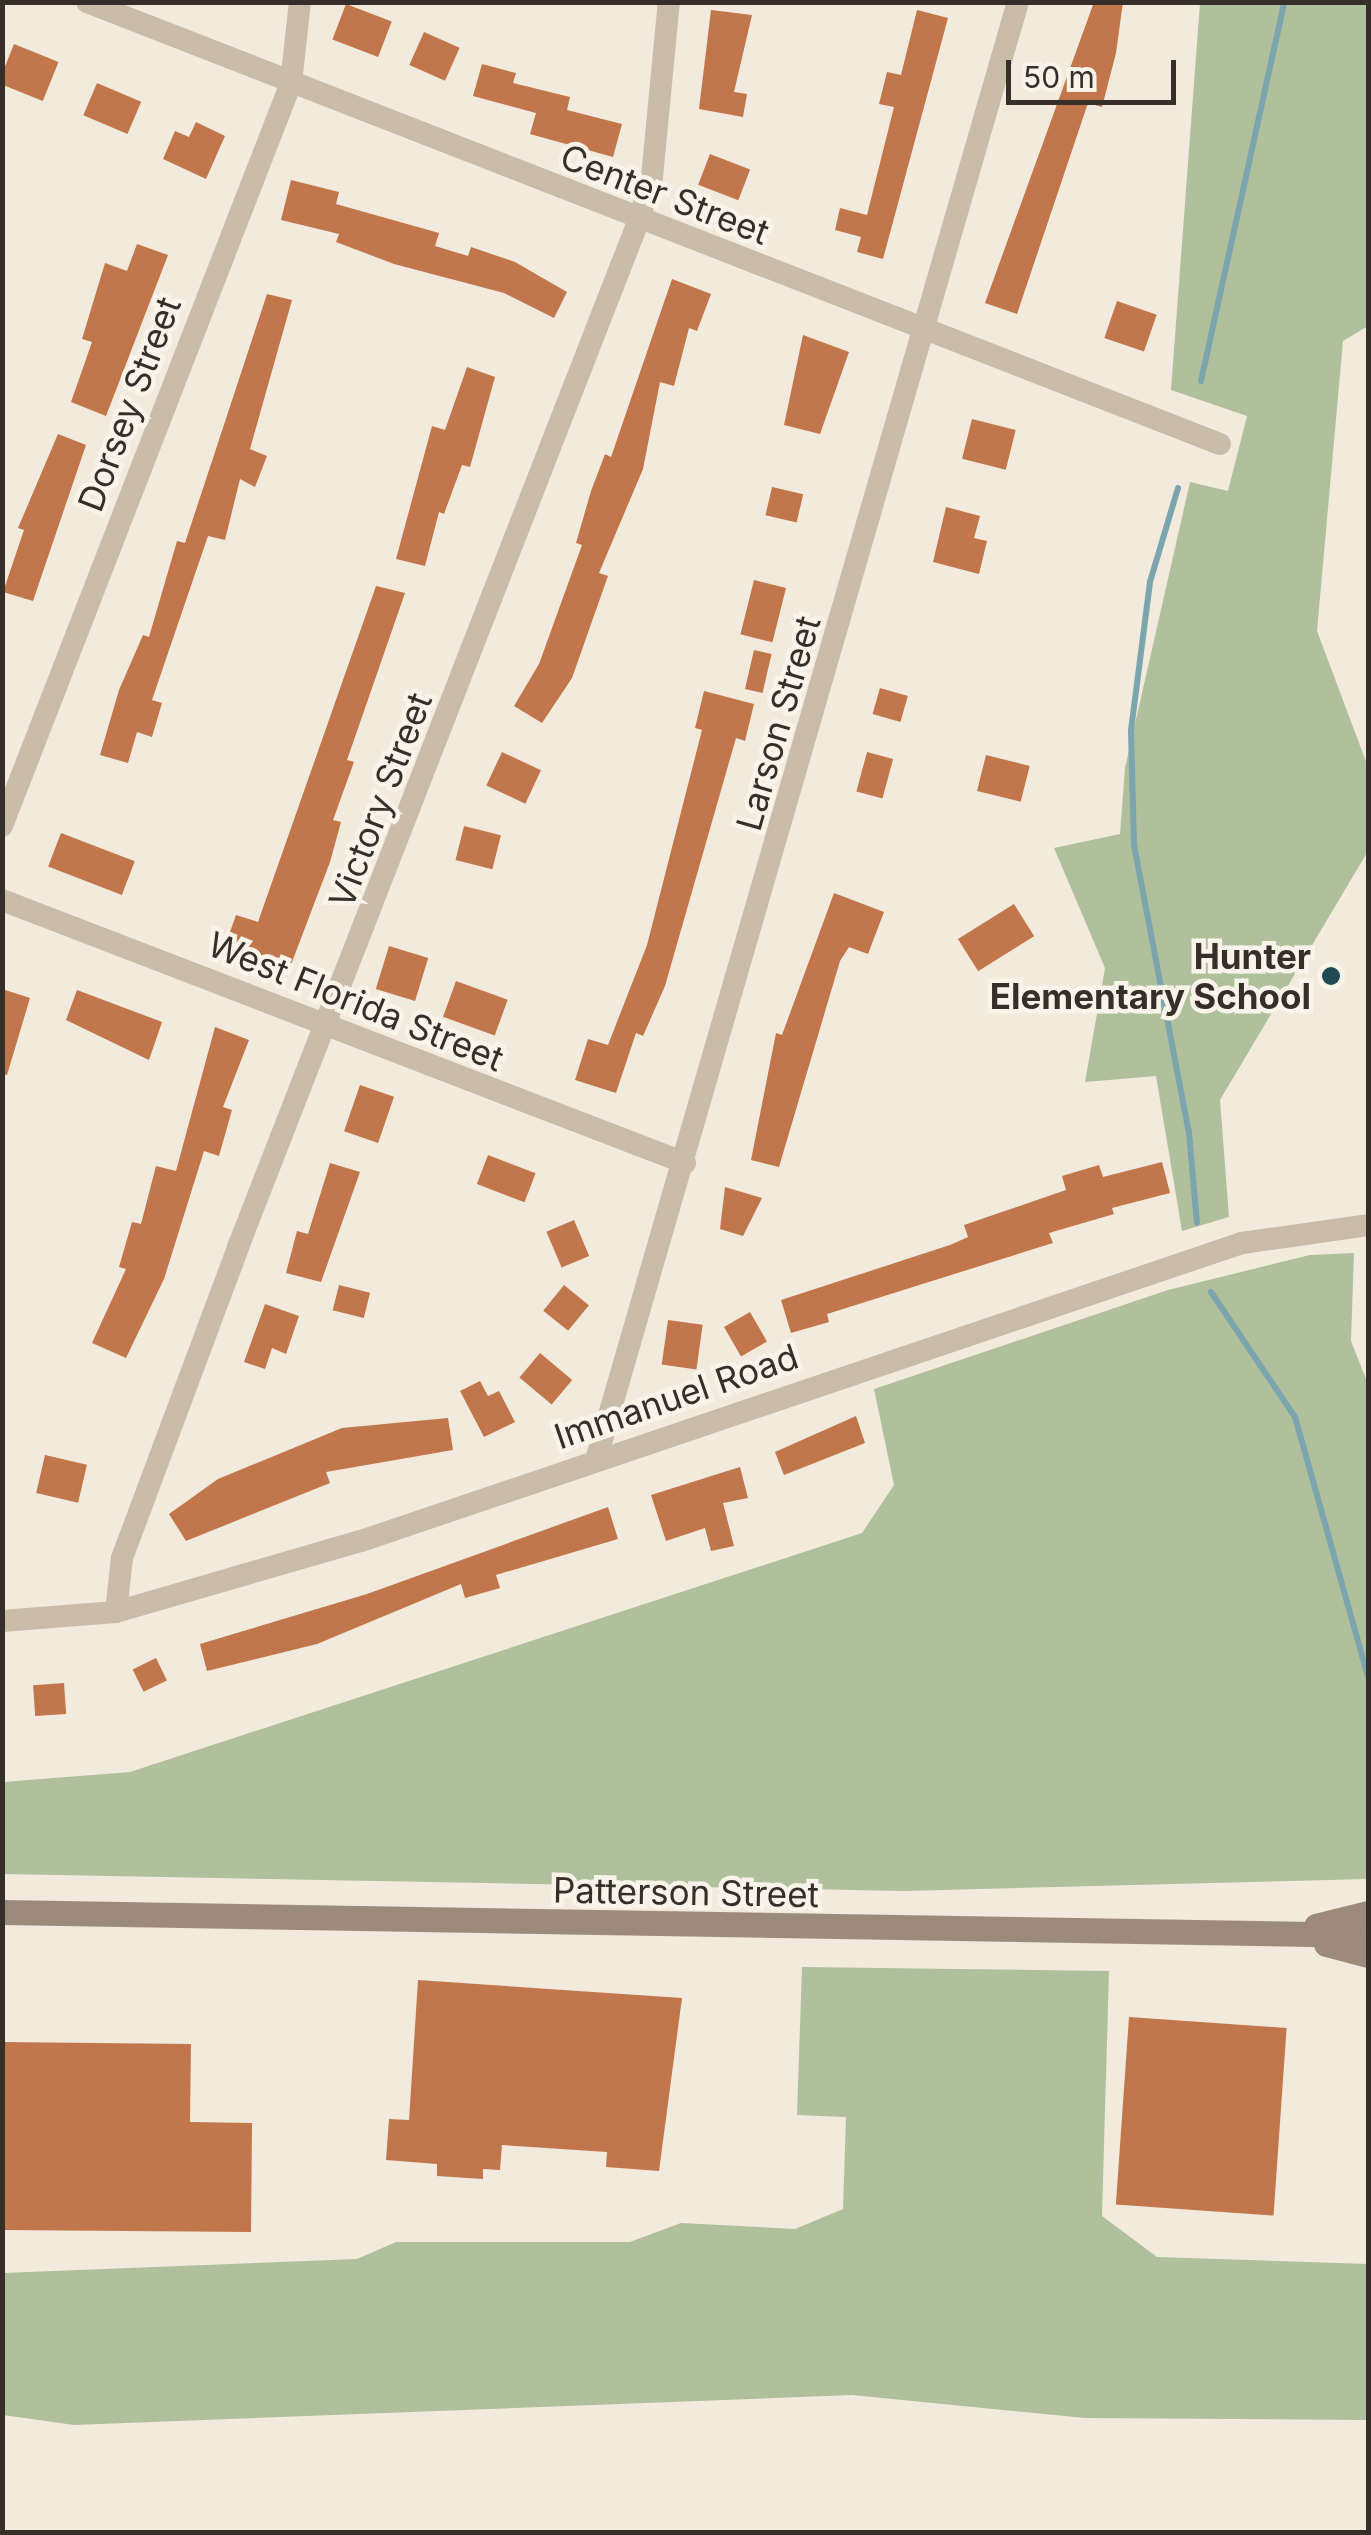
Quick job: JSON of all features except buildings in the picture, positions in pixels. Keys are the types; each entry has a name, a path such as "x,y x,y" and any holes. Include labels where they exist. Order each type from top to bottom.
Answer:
{"main road":[{"name":"Patterson Street","path":"2,1912 1368,1935"},
{"path":"1282,1935 1368,1913"},
{"path":"1282,1935 1368,1955"}],"street":[{"name":"Center Street","path":"87,2 638,222 1220,444"},
{"name":"Dorsey Street","path":"2,826 291,83 300,2"},
{"name":"Victory Street","path":"116,1612 122,1558 638,222 652,177 668,2"},
{"name":"Larson Street","path":"596,1460 928,334 1018,2"},
{"name":"West Florida Street","path":"2,900 685,1163"},
{"name":"Immanuel Road","path":"2,1622 116,1612 361,1541 1242,1243 1368,1225"}],"green space":[{"path":"1200,3 1368,3 1368,326 1343,341 1317,631 1368,767 1368,851 1220,1100 1229,1217 1182,1231 1156,1076 1085,1082 1105,968 1054,848 1120,834 1125,768 1190,482 1228,491 1247,416 1171,390"},
{"path":"1354,1253 1351,1341 1368,1384 1368,1879 905,1891 3,1874 3,1782 130,1772 862,1533 894,1485 874,1389 1168,1290 1310,1255"},
{"path":"802,1967 1109,1971 1102,2216 1157,2257 1368,2264 1368,2420 1085,2418 852,2395 74,2425 3,2415 3,2273 357,2259 396,2242 630,2242 681,2223 795,2229 843,2209 846,2117 797,2115"}],"waterway":[{"path":"1201,381 1284,2"},
{"path":"1178,488 1150,582 1131,731 1134,845 1189,1132 1197,1223"},
{"path":"1211,1292 1295,1417 1368,1676"}],"place":[{"name":"Hunter Elementary School","path":"1331,976"}]}
